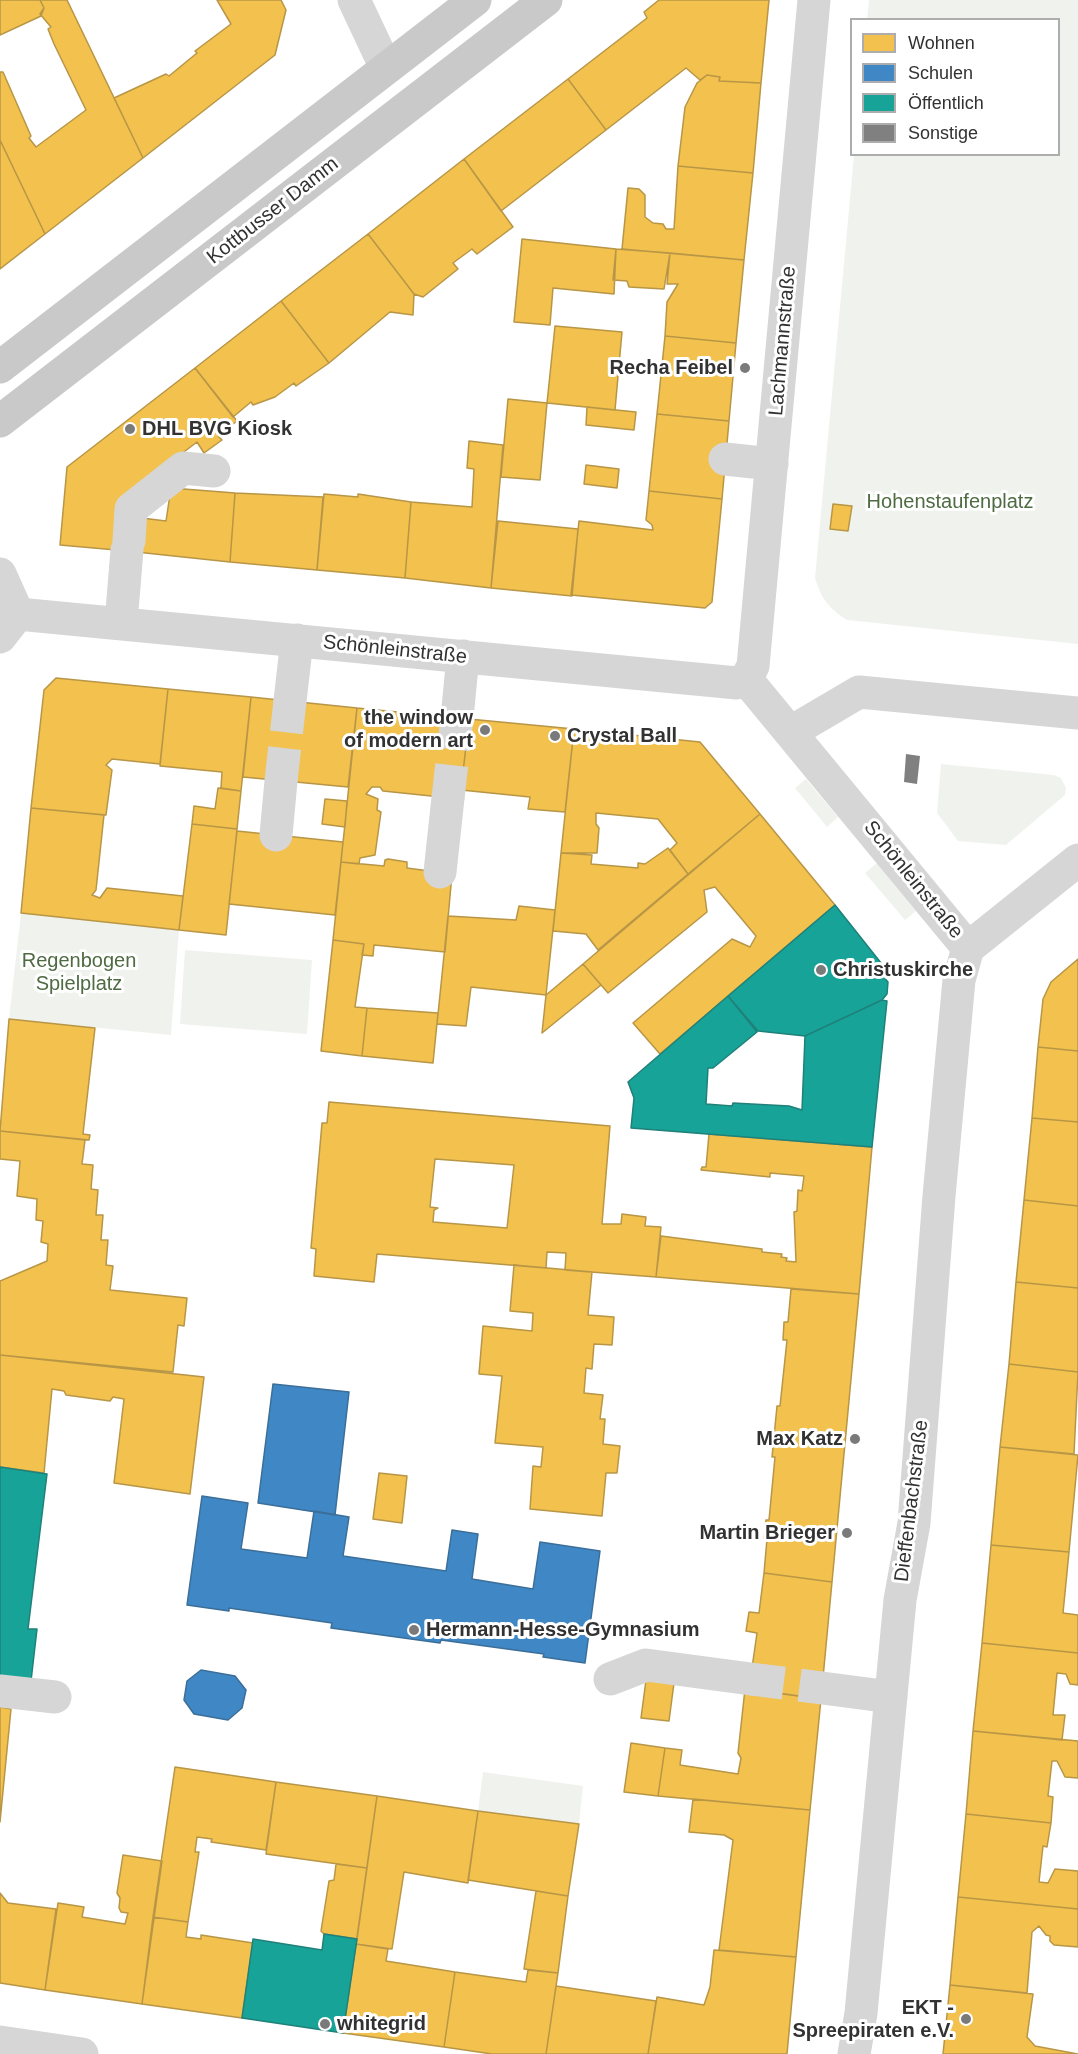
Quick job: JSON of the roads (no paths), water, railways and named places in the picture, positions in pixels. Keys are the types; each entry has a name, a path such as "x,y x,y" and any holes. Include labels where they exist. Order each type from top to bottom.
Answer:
{"main road":[{"path":"0,367 475,0"},
{"name":"Kottbusser Damm","path":"0,421 546,0"}],"street":[{"path":"354,0 386,69"},
{"name":"Lachmannstraße","path":"746,680 753,666 813,0"},
{"path":"725,459 772,464"},
{"path":"122,623 131,509 183,468 214,471"},
{"name":"Schönleinstraße","path":"0,574 9,626 122,623 737,683 746,680 968,948 1078,860"},
{"path":"290,701 297,640"},
{"path":"457,718 463,656"},
{"path":"791,732 859,692 1078,713"},
{"path":"276,835 281,781"},
{"path":"440,872 448,798"},
{"name":"Dieffenbachstraße","path":"854,2054 861,2013 900,1600 914,1523 939,1196 958,988 968,948"},
{"path":"610,1679 645,1665 751,1679"},
{"path":"822,1688 891,1697"},
{"path":"0,1691 56,1697"},
{"path":"0,2042 82,2054"}],"tunnel":[{"path":"281,781 290,701"},
{"path":"448,798 457,718"},
{"path":"751,1679 822,1688"}],"place":[{"name":"Recha Feibel","path":"745,368"},
{"name":"DHL BVG Kiosk","path":"130,429"},
{"name":"the window of modern art","path":"485,730"},
{"name":"Crystal Ball","path":"555,736"},
{"name":"Christuskirche","path":"821,970"},
{"name":"Max Katz","path":"855,1439"},
{"name":"Martin Brieger","path":"847,1533"},
{"name":"Hermann-Hesse-Gymnasium","path":"414,1630"},
{"name":"EKT - Spreepiraten e.V.","path":"966,2019"},
{"name":"whitegrid","path":"325,2024"}],"park label":[{"name":"Hohenstaufenplatz","path":"950,502"},
{"name":"Regenbogen Spielplatz","path":"79,972"}]}
